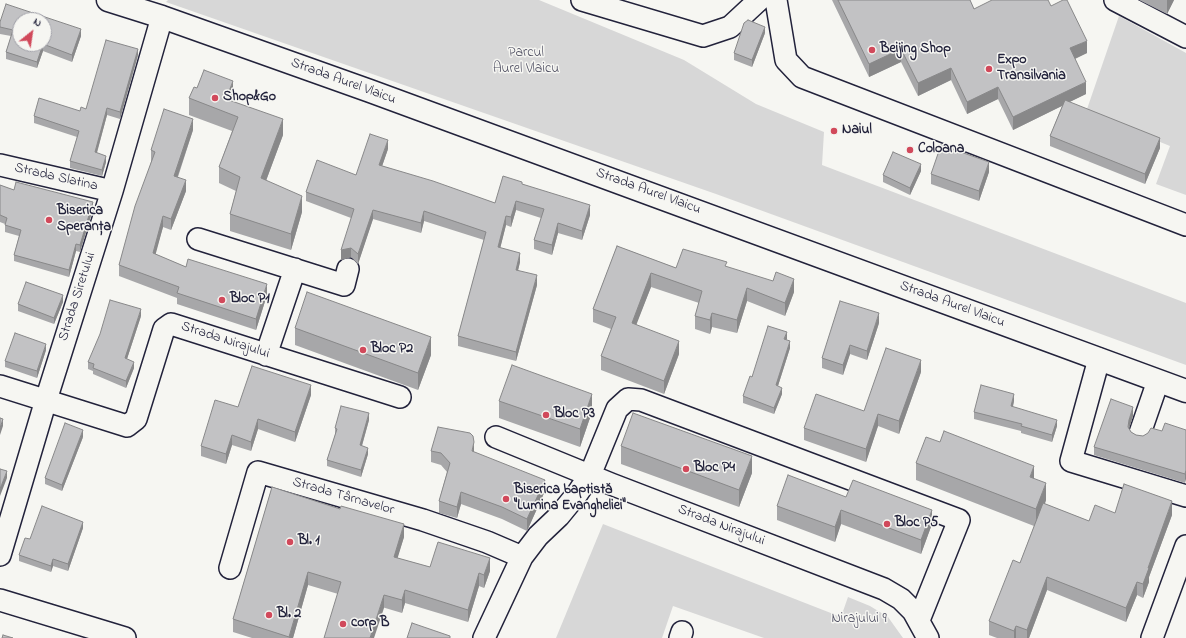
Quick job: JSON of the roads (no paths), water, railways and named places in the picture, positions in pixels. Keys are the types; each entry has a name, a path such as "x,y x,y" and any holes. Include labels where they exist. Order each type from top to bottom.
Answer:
{"main road":[{"name":"Strada Aurel Vlaicu","path":"108,0 162,17 628,185 1186,391"}],"street":[{"path":"582,0 703,36 730,27 759,1 786,60 802,77 1186,225"},
{"path":"1115,0 1186,37"},
{"name":"Strada Siretului","path":"0,555 46,400 112,191 162,17"},
{"name":"Strada Slatina","path":"0,165 112,191"},
{"path":"198,240 344,285 348,269"},
{"path":"266,354 295,270"},
{"name":"Strada Nirajului","path":"46,400 127,426 132,424 136,419 164,329 171,324 400,397"},
{"path":"1099,359 1071,461 1127,473 1186,496"},
{"path":"1140,433 1158,381"},
{"path":"0,386 46,400"},
{"path":"484,638 522,557 538,536 573,500 590,475 617,409 628,399 641,400 959,520 919,620"},
{"name":"Strada Nirajului","path":"496,437 884,589 901,599 919,620 928,638"},
{"name":"Strada Târnavelor","path":"230,568 258,472 423,520 487,542 522,557"},
{"path":"1152,638 1186,546"},
{"path":"0,600 126,638"}],"place":[{"name":"Beijing Shop","path":"872,50"},
{"name":"Expo Transilvania","path":"989,69"},
{"name":"Shop&Go","path":"215,98"},
{"name":"Naiul","path":"834,131"},
{"name":"Coloana","path":"910,150"},
{"name":"Biserica Speranța","path":"49,220"},
{"name":"Bloc P1","path":"222,300"},
{"name":"Bloc P2","path":"363,350"},
{"name":"Bloc P3","path":"546,415"},
{"name":"Bloc P4","path":"686,469"},
{"name":"Biserica baptistă \"Lumina Evangheliei\"","path":"506,499"},
{"name":"Bloc P5","path":"887,524"},
{"name":"Bl. 1","path":"290,542"},
{"name":"Bl. 2","path":"269,615"},
{"name":"corp B","path":"343,624"}],"park label":[{"name":"Parcul Aurel Vlaicu","path":"526,62"},
{"name":"Nirajului 9","path":"859,620"}]}
